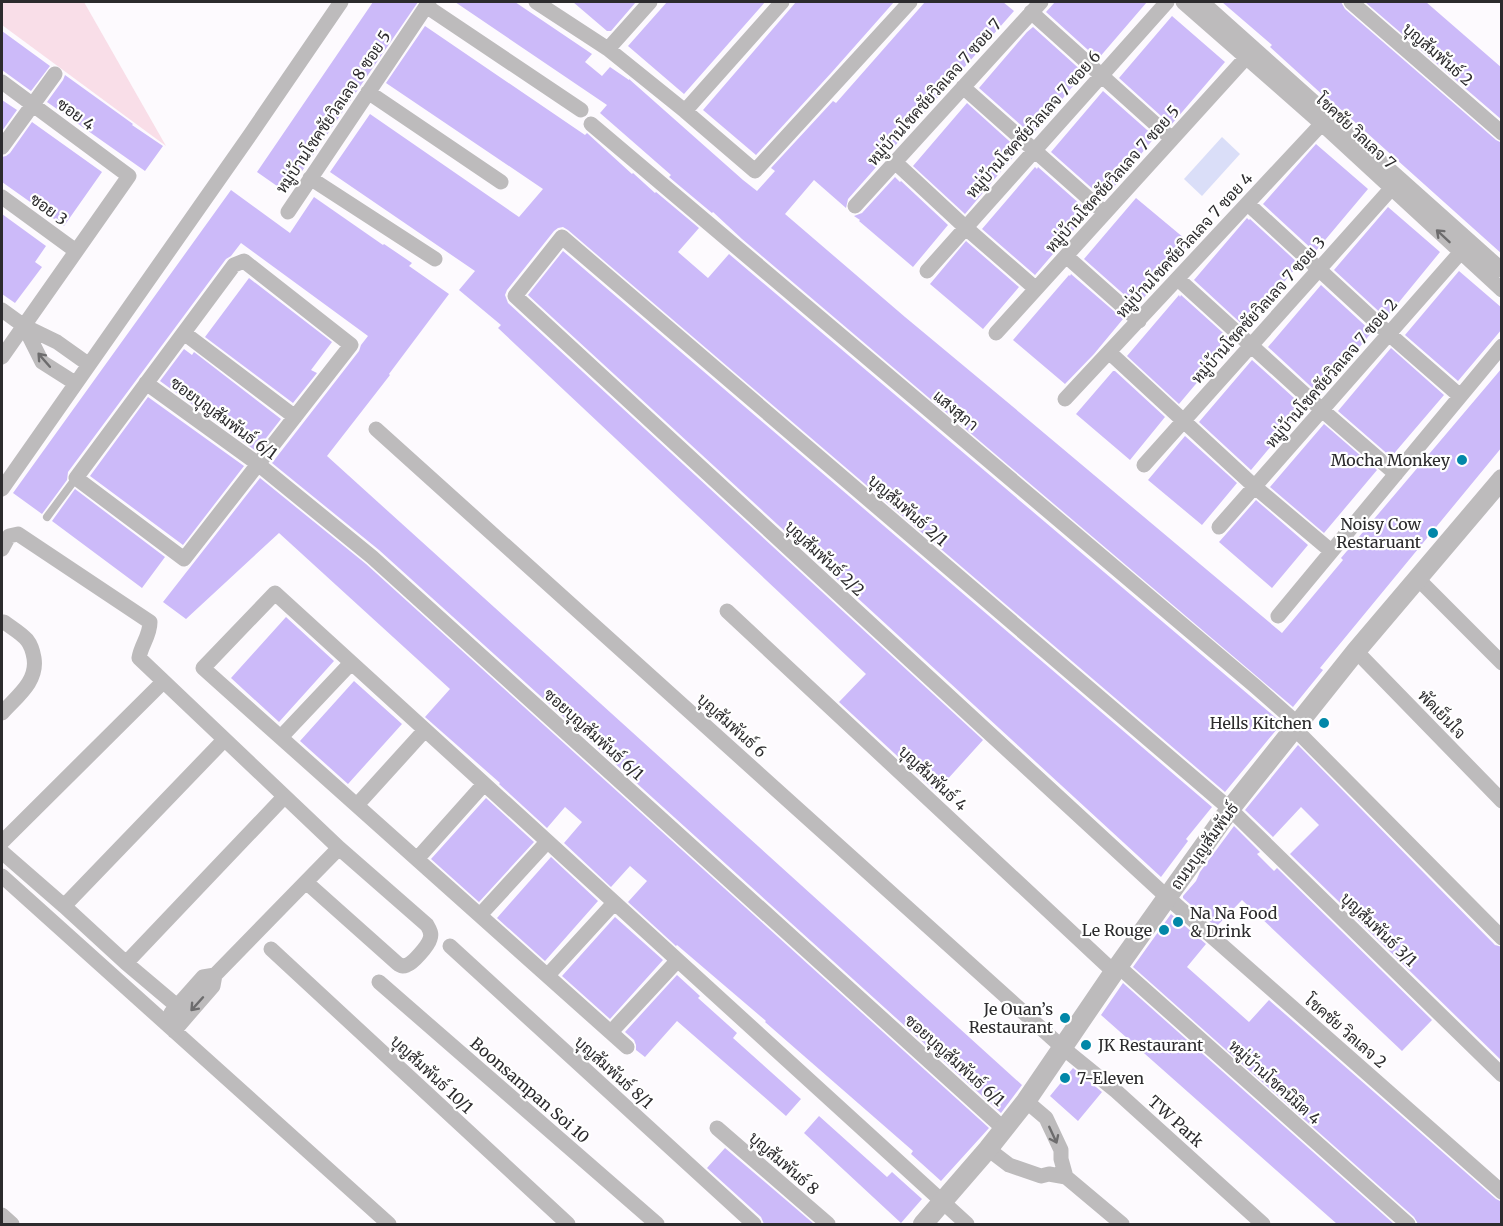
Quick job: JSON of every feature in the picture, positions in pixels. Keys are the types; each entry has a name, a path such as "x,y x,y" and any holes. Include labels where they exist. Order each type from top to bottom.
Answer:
{"street":[{"path":"2,489 341,2"},
{"path":"536,2 608,49 755,171 910,2"},
{"path":"608,49 650,2"},
{"path":"685,111 782,2"},
{"name":"หมู่บ้านโชคชัยวิลเลจ 7 ซอย 6","path":"927,271 1167,2"},
{"name":"โชคชัย วิลเลจ 7","path":"1183,2 1251,53"},
{"name":"โชคชัย วิลเลจ 7","path":"1202,2 1251,53 1465,247 1502,290"},
{"name":"บุญสัมพันธ์ 2","path":"1351,2 1502,133"},
{"path":"427,4 581,110"},
{"name":"หมู่บ้านโชคชัยวิลเลจ 8 ซอย 5","path":"288,212 427,4"},
{"path":"1036,7 1101,76 1172,139"},
{"name":"หมู่บ้านโชคชัยวิลเลจ 7 ซอย 7","path":"855,206 1036,7"},
{"name":"หมู่บ้านโชคชัยวิลเลจ 7 ซอย 5","path":"996,333 1251,53"},
{"path":"2,147 55,74"},
{"name":"ซอย 4","path":"2,82 129,176 76,251"},
{"path":"963,87 1105,213"},
{"path":"368,92 501,182"},
{"name":"หมู่บ้านโชคชัยวิลเลจ 7 ซอย 4","path":"1065,399 1326,120"},
{"name":"แสงสุภา","path":"591,124 1255,686 1502,938"},
{"path":"895,162 1036,289"},
{"path":"310,178 435,260"},
{"name":"หมู่บ้านโชคชัยวิลเลจ 7 ซอย 3","path":"1144,465 1395,184"},
{"name":"ซอย 3","path":"2,197 76,251"},
{"path":"1248,204 1460,396"},
{"name":"บุญสัมพันธ์ 2/1","path":"562,237 1230,809"},
{"name":"บุญสัมพันธ์ 2/2","path":"562,237 515,296 1167,897"},
{"name":"โชคชัย วิลเลจ 7","path":"1465,247 1502,270"},
{"name":"หมู่บ้านโชคชัยวิลเลจ 7 ซอย 2","path":"1219,527 1465,247"},
{"path":"2,357 76,251"},
{"path":"1066,256 1139,321"},
{"path":"244,261 351,345 184,559 75,478 146,383 234,265 244,261"},
{"path":"1178,279 1396,474"},
{"path":"2,310 24,326 57,342 88,364"},
{"path":"24,326 42,362 75,383"},
{"path":"183,333 295,417"},
{"path":"1278,616 1502,346"},
{"path":"1109,352 1255,487 1331,551"},
{"name":"ซอยบุญสัมพันธ์ 6/1","path":"146,383 258,464 372,557 1004,1129"},
{"name":"บุญสัมพันธ์ 6","path":"376,429 1063,1048"},
{"name":"ถนนบุญสัมพันธ์","path":"923,1224 1026,1101 1116,969 1230,809 1356,651 1499,488"},
{"path":"2,549 9,536 18,534 150,622 150,630 140,650 140,658 284,797 427,925 431,930 429,942 410,964 404,966 398,964 306,882"},
{"path":"1418,579 1502,663"},
{"path":"627,1047 203,668 275,593 967,1224"},
{"name":"บุญสัมพันธ์ 4","path":"727,611 1116,969"},
{"path":"2,619 30,644 35,670 30,682 2,713"},
{"name":"พัดเย็นใจ","path":"1356,651 1502,801"},
{"path":"281,737 351,663"},
{"path":"163,682 2,843 63,906 177,1006"},
{"path":"357,805 425,730"},
{"path":"63,906 224,740"},
{"path":"417,859 484,784"},
{"path":"126,963 284,797"},
{"name":"บุญสัมพันธ์ 3/1","path":"1230,809 1502,1075"},
{"path":"480,915 547,842"},
{"path":"169,1026 213,986 215,975 339,848"},
{"path":"2,876 389,1224"},
{"name":"โชคชัย วิลเลจ 2","path":"1167,897 1502,1192"},
{"path":"548,975 614,903"},
{"name":"บุญสัมพันธ์ 8/1","path":"450,946 754,1224"},
{"name":"บุญสัมพันธ์ 10/1","path":"271,949 568,1224"},
{"path":"611,1032 677,961"},
{"name":"หมู่บ้านโชคนิมิต 4","path":"1116,969 1408,1224"},
{"path":"169,1026 177,1006 203,977 215,975"},
{"name":"Boonsampan Soi 10","path":"379,982 657,1224"},
{"name":"TW Park","path":"1063,1048 1116,1091 1263,1224"},
{"path":"1026,1101 1046,1118 1061,1150 1061,1160 1066,1177"},
{"name":"บุญสัมพันธ์ 8","path":"717,1128 828,1224"},
{"path":"988,1149 1009,1165 1041,1176 1049,1174 1066,1177 1122,1224"},
{"path":"2,1215 12,1224"}],"lane":[{"path":"47,517 75,478"}],"shaded area":[{"path":"2,2 84,2 166,146 2,25"}],"water":[{"path":"1222,137 1240,154 1202,196 1184,179"}],"building":[{"path":"373,2 418,2 287,193 257,172"},
{"path":"455,2 515,2 592,54 585,62 602,76 610,67 629,79 757,191 775,171 771,168 833,101 836,103 925,2 1003,2 1014,11 848,199 846,208 814,180 785,214 1282,633 1343,560 1341,558 1502,368 1502,447 1320,668 1323,670 1293,707 713,212 669,177 671,175 600,113 607,105"},
{"path":"573,2 636,2 611,31 607,31"},
{"path":"667,2 765,2 684,94 628,46"},
{"path":"796,2 894,2 756,155 703,110"},
{"path":"1055,2 1147,2 1098,59 1046,12"},
{"path":"1222,2 1341,2 1345,9 1502,143 1502,254 1337,108 1270,47 1272,45"},
{"path":"1365,2 1426,2 1502,68 1502,120"},
{"path":"1172,16 1225,62 1171,125 1119,78"},
{"path":"425,26 585,135 587,133 632,174 699,228 678,252 708,278 729,254 1282,723 1225,792 568,230 563,227 558,228 507,290 505,295 508,303 983,740 936,792 839,702 866,674 498,328 501,325 459,290 475,271 330,172 370,114 519,217 543,189 386,83"},
{"path":"1033,27 1084,73 1032,135 979,88"},
{"path":"2,31 50,66 31,91 2,70"},
{"path":"65,75 163,146 145,171 47,102"},
{"path":"1103,91 1155,137 1104,199 1051,152"},
{"path":"2,100 17,110 2,131"},
{"path":"967,103 1019,150 965,214 913,166"},
{"path":"32,122 102,172 64,226 2,182 2,157 10,153"},
{"path":"1316,144 1368,189 1315,252 1263,204"},
{"path":"1035,167 1037,169 1038,167 1089,212 1035,275 982,229"},
{"path":"895,177 948,225 913,267 854,216 862,213"},
{"path":"231,190 290,233 314,197 412,263 409,266 449,294 327,456 1022,1085 1001,1113 379,550 272,463 359,351 368,336 241,243 226,259 68,472 67,480 42,514 13,493"},
{"path":"1136,198 1190,243 1137,306 1084,259"},
{"path":"1388,207 1440,252 1386,318 1334,270"},
{"path":"2,214 46,246 35,262 42,267 15,303 2,294"},
{"path":"1247,218 1299,264 1246,328 1194,280"},
{"path":"966,241 1019,287 983,329 930,284"},
{"path":"563,251 1212,807 1186,839 1188,841 1161,877 528,295"},
{"path":"1459,271 1502,308 1502,329 1458,381 1405,335"},
{"path":"1071,274 1123,319 1065,384 1013,340"},
{"path":"249,278 332,342 311,370 317,373 293,403 205,337"},
{"path":"1321,285 1372,332 1320,395 1268,347"},
{"path":"1179,295 1232,341 1179,404 1127,356"},
{"path":"1391,348 1444,395 1391,457 1338,411"},
{"path":"184,349 192,355 194,352 281,419 256,451 160,381"},
{"path":"1252,360 1304,407 1251,470 1199,422"},
{"path":"1113,371 1165,417 1130,460 1076,414"},
{"path":"148,397 244,466 183,545 90,476"},
{"path":"1324,424 1377,470 1324,533 1270,487"},
{"path":"1185,436 1237,483 1202,525 1148,480"},
{"path":"260,478 366,564 989,1128 941,1181 911,1154 913,1151 628,902 647,881 630,866 611,887 564,843 582,822 565,807 547,828 425,717 450,689 279,533 186,619 163,602"},
{"path":"75,489 165,557 142,588 52,521"},
{"path":"1256,500 1308,545 1272,588 1219,542"},
{"path":"286,617 334,661 279,722 231,678"},
{"path":"354,681 402,724 348,784 300,741"},
{"path":"1298,745 1495,945 1502,947 1502,1061 1290,854 1319,825 1301,807 1273,837 1245,810"},
{"path":"486,798 534,842 479,902 431,859"},
{"path":"1234,826 1260,852 1257,854 1274,871 1277,868 1432,1020 1402,1051 1242,900 1216,927 1183,898"},
{"path":"551,857 598,901 545,961 497,918"},
{"path":"1171,914 1206,944 1187,967 1249,1022 1269,1000 1502,1202 1502,1224 1418,1224 1414,1217 1133,967"},
{"path":"615,917 663,960 610,1019 562,976"},
{"path":"677,975 700,996 698,998 737,1033 733,1038 801,1099 786,1116 677,1021 645,1057 636,1050 634,1040 625,1032"},
{"path":"1123,983 1394,1224 1337,1224 1101,1015"},
{"path":"1073,1068 1102,1092 1078,1121 1050,1096"},
{"path":"819,1116 887,1177 892,1172 922,1199 901,1223 804,1133"},
{"path":"725,1148 814,1224 764,1224 761,1217 707,1168"}],"place":[{"name":"Mocha Monkey","path":"1462,460"},
{"name":"Noisy Cow Restaruant","path":"1433,533"},
{"name":"Hells Kitchen","path":"1324,723"},
{"name":"Na Na Food & Drink","path":"1178,922"},
{"name":"Le Rouge","path":"1164,930"},
{"name":"Je Ouan’s Restaurant","path":"1065,1018"},
{"name":"JK Restaurant","path":"1086,1045"},
{"name":"7-Eleven","path":"1065,1078"}]}
